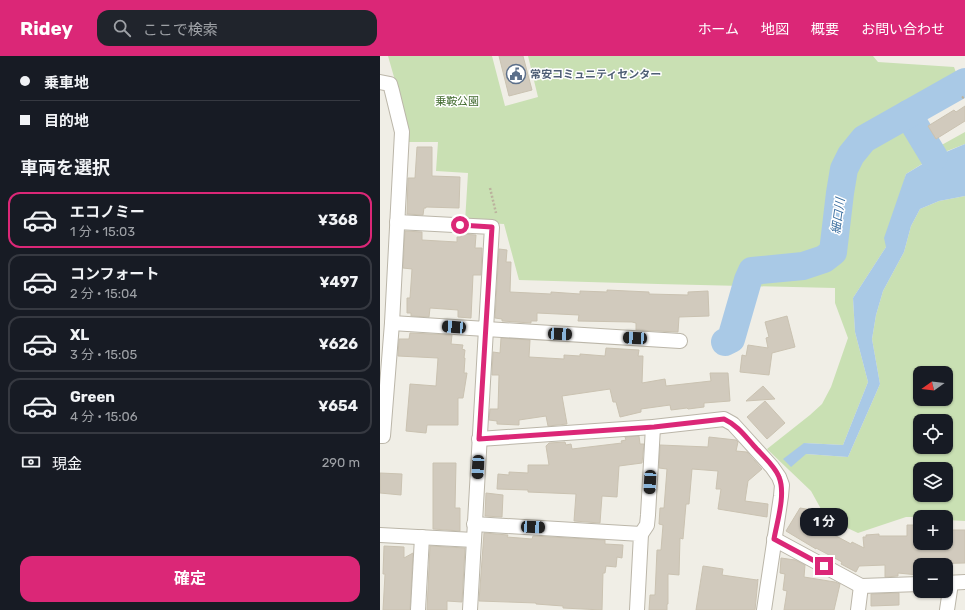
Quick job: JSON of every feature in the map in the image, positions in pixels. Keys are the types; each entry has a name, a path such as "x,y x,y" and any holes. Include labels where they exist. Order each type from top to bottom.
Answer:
{"street":[{"path":"380,82 390,84 402,129 392,323 384,436 380,436"},
{"path":"397,222 492,227 470,610 481,610"},
{"path":"392,323 680,341"},
{"path":"479,439 654,427 724,419 733,424 772,467 779,477 782,485 782,496 764,610"},
{"path":"637,610 641,534 647,525 654,427"},
{"path":"474,524 641,534"},
{"path":"380,535 474,540"},
{"path":"418,610 422,537"},
{"path":"774,539 861,586 913,584"},
{"path":"953,583 965,582"},
{"path":"858,610 861,586"},
{"path":"947,598 947,610"}],"path":[{"path":"490,188 499,224 492,227"}],"green space":[{"name":"乗鞍公園","path":"388,56 492,56 505,106 538,97 528,56 873,56 878,62 954,67 957,75 937,109 913,129 930,159 906,174 886,247 853,298 855,332 868,382 843,445 804,443 806,454 848,457 880,384 872,339 876,315 883,291 904,252 911,226 920,209 939,201 965,196 965,521 953,520 953,510 913,510 913,517 906,517 858,533 826,518 811,491 767,449 822,404 831,387 848,338 835,303 835,288 519,280 504,224 465,222 468,173 436,171 438,142 407,142 408,126"},
{"path":"965,132 965,144 942,153 938,147"}],"water":[{"path":"965,144 965,196 939,201 920,209 911,226 904,252 883,291 876,315 872,339 880,384 848,457 806,454 791,467 783,459 804,443 843,445 868,382 855,332 853,298 886,247 884,238 906,174 934,157"}],"building":[{"name":"常安コミュニティセンター","path":"499,56 523,56 532,90 509,96"},
{"path":"965,106 965,121 936,139 928,126 954,110 956,112"},
{"path":"417,147 432,147 432,176 460,177 459,208 426,207 424,208 423,215 407,214 408,178 415,178"},
{"path":"405,231 422,232 422,240 457,242 457,237 461,237 461,234 476,235 475,248 482,248 481,275 473,275 471,318 458,317 458,310 430,308 429,317 411,316 411,313 407,313 407,298 410,298 412,269 403,268"},
{"path":"499,249 507,250 506,262 511,262 510,292 580,294 580,291 607,292 607,290 649,292 649,294 688,295 688,292 708,291 709,316 679,317 678,332 636,330 636,323 632,322 578,321 579,315 537,313 537,321 531,321 531,323 502,321 502,319 495,318"},
{"path":"787,316 795,347 772,353 769,375 740,372 742,355 746,356 748,345 768,348 766,338 769,337 765,322"},
{"path":"410,333 452,335 451,344 463,345 462,349 465,350 464,373 467,373 463,398 458,398 458,425 427,425 426,433 406,431 410,384 436,386 438,358 398,356 399,339 409,339"},
{"path":"501,338 530,340 529,357 564,359 564,355 580,356 580,354 605,356 606,348 639,350 638,356 643,356 642,383 665,379 666,386 711,381 710,373 728,373 730,401 704,403 704,407 688,409 671,410 670,405 641,409 641,412 620,417 616,402 613,402 610,389 562,396 567,424 548,426 546,416 519,420 519,425 497,424 497,421 489,420 490,409 498,409 499,375 492,375 493,352 500,353"},
{"path":"763,386 775,399 746,401"},
{"path":"765,401 785,423 767,439 747,417"},
{"path":"639,436 640,444 644,444 642,463 619,466 617,497 602,496 600,523 574,521 576,494 497,489 498,474 509,475 509,472 528,473 528,465 549,465 546,446 549,443 565,442 566,445 571,444 572,449 622,443 621,441 626,440 625,437"},
{"path":"709,437 736,440 738,442 736,451 747,452 762,469 748,481 745,501 768,504 767,517 718,509 721,489 716,489 718,471 692,469 689,504 686,504 683,539 680,538 679,575 668,574 667,610 649,610 650,595 655,595 657,550 661,550 663,525 659,524 660,508 664,508 667,469 659,468 660,445 708,447"},
{"path":"433,463 456,463 455,508 460,508 460,531 433,529"},
{"path":"380,473 402,474 401,495 380,493"},
{"path":"486,493 503,495 502,517 485,516"},
{"path":"800,508 812,510 808,519 826,529 825,530 851,544 852,542 864,548 863,537 866,537 866,535 879,534 879,536 907,536 907,525 913,525 913,550 953,550 953,530 965,530 965,563 953,563 953,558 913,558 913,574 898,573 898,576 885,577 885,565 859,566 856,572 841,564 842,562 816,549 786,531"},
{"path":"484,533 532,539 533,536 605,540 605,544 623,545 622,558 617,557 616,567 606,566 605,573 603,573 602,610 563,608 563,606 536,603 479,601"},
{"path":"384,546 404,547 404,558 413,553 410,610 383,610 385,574 383,574"},
{"path":"430,546 465,548 462,602 447,601 447,610 427,610"},
{"path":"781,558 795,560 805,565 804,577 840,584 834,610 784,610 787,591 783,590 785,574 780,573"},
{"path":"703,566 723,569 722,575 758,579 755,610 696,610"},
{"path":"899,593 899,605 871,606 871,594"}],"waterway":[{"name":"細口川","path":"725,342 731,339 752,271 803,266 824,259 833,252 844,169 851,155 864,139 965,82"},
{"path":"908,114 934,157"}],"place":[{"name":"常安コミュニティセンター","path":"516,74"}],"route":[{"path":"460,225 492,227 479,439 654,427 724,419 733,424 772,467 779,477 782,485 782,496 774,539 824,566"}]}
